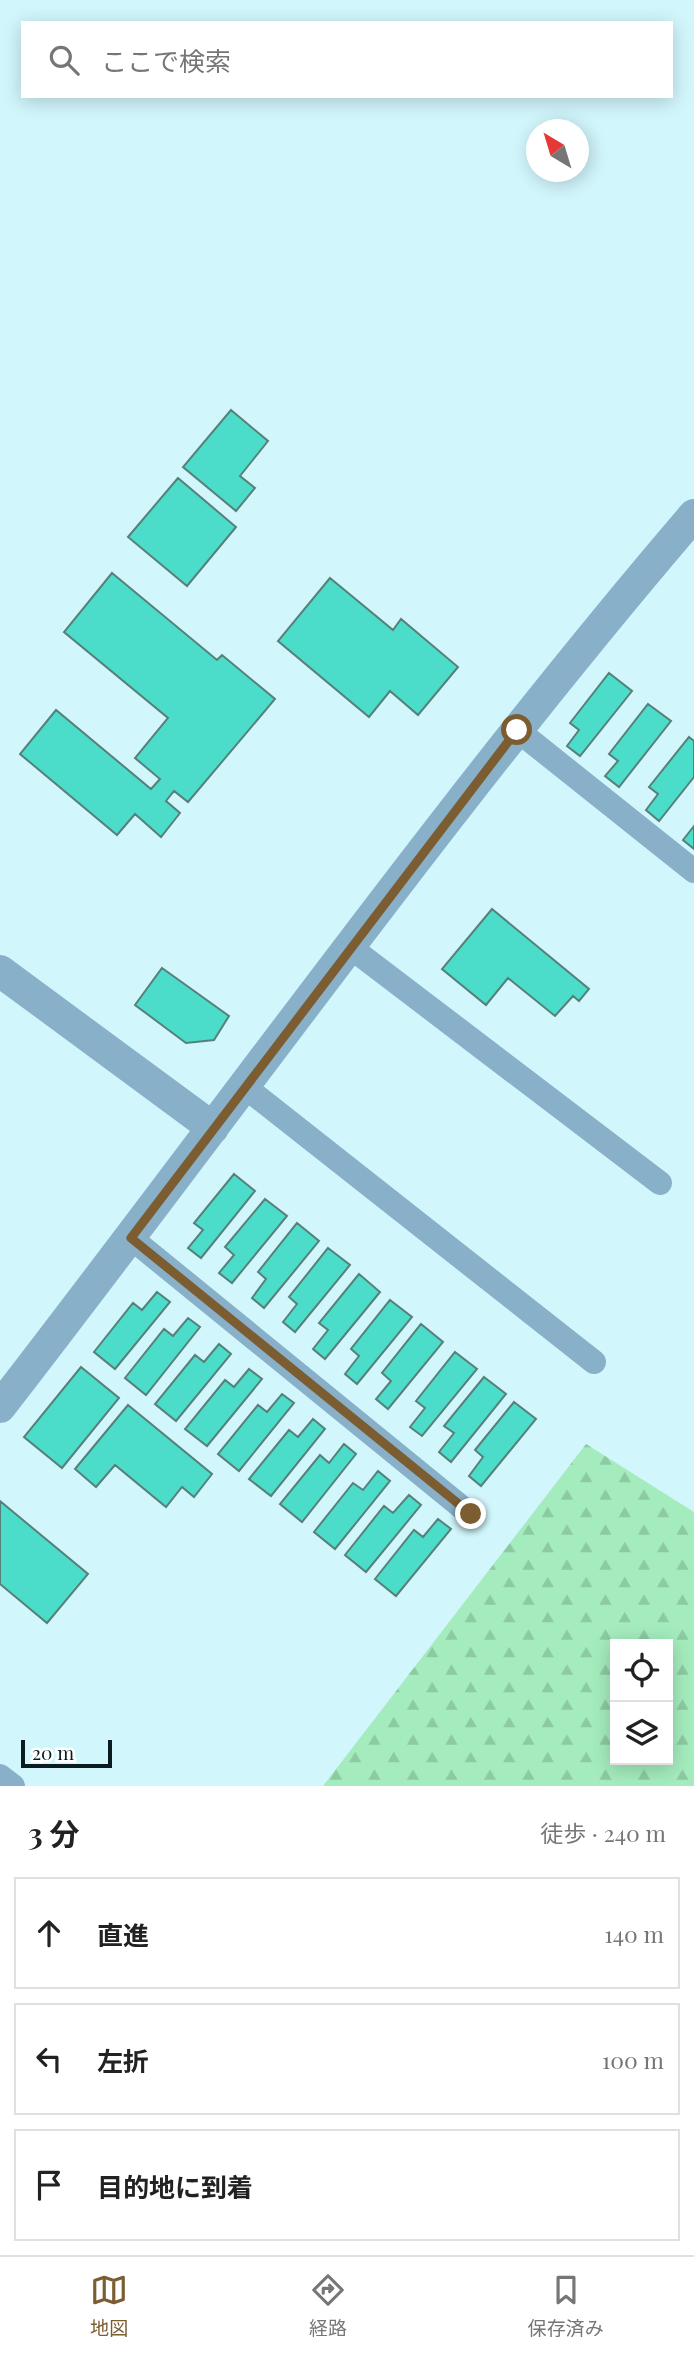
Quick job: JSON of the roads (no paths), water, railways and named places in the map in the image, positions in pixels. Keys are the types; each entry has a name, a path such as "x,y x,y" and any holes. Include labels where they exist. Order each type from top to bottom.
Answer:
{"street":[{"path":"0,1407 517,730 694,515"},
{"path":"517,730 694,871"},
{"path":"350,947 660,1183"},
{"path":"0,971 213,1128"},
{"path":"245,1087 594,1362"},
{"path":"131,1238 471,1514"},
{"path":"0,1776 13,1786"}]}
